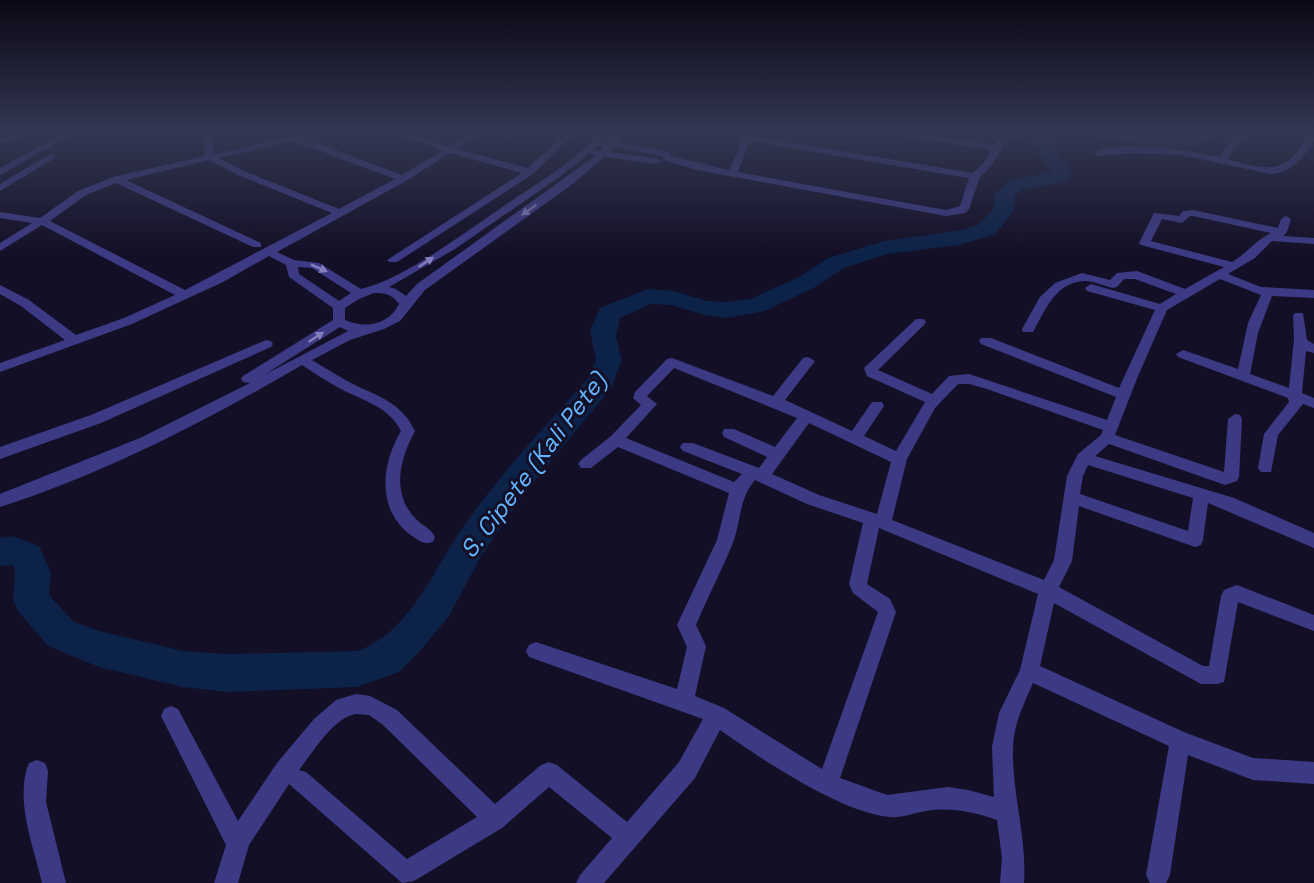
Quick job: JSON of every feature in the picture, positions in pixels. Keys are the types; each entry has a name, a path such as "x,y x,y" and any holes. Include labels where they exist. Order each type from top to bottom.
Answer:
{"street":[{"path":"0,188 25,173"},
{"path":"0,248 82,193 116,179 141,173"},
{"path":"242,173 340,213"},
{"path":"388,173 403,179"},
{"path":"0,368 128,321 185,295 269,252 412,173"},
{"path":"393,260 528,173"},
{"path":"374,290 407,275 556,173"},
{"path":"0,501 139,444 228,401 346,336 394,320 403,312 405,304 421,287 579,173"},
{"path":"733,173 946,213 961,211 965,207 975,176 978,173"},
{"path":"960,173 975,176"},
{"path":"116,179 257,245"},
{"path":"1234,266 1145,243 1160,215 1182,220 1187,213 1193,213 1282,232"},
{"path":"0,215 42,221 185,295"},
{"path":"1012,883 1014,858 1007,813 1002,747 1009,713 1029,671 1048,590 1063,561 1075,476 1083,458 1109,433 1162,308 1251,255 1269,238 1282,232 1286,219"},
{"path":"1269,238 1314,241"},
{"path":"269,252 292,263 315,264 359,293"},
{"path":"292,263 293,275 352,328 367,329"},
{"path":"1028,330 1046,298 1059,286 1087,277 1113,284 1121,275 1130,274 1186,294"},
{"path":"1218,274 1240,285 1268,292 1292,291 1314,294"},
{"path":"1074,282 1162,308"},
{"path":"0,289 25,303 75,341"},
{"path":"0,492 88,457 164,423 231,388 339,315 347,299 359,293 390,290 401,295 405,304"},
{"path":"1243,376 1255,316 1268,292"},
{"path":"1266,468 1271,434 1296,404 1301,339 1299,316"},
{"path":"920,322 871,369 872,373 884,380 934,400"},
{"path":"986,341 1124,394"},
{"path":"1299,342 1314,349"},
{"path":"0,453 96,419 266,344"},
{"path":"1183,354 1314,403"},
{"path":"303,360 342,384 387,405 405,421 408,431 394,458 392,473 396,501 408,522 427,537"},
{"path":"776,402 808,361"},
{"path":"586,464 616,440 649,405 640,398 640,395 672,362 776,402 899,459"},
{"path":"828,783 887,612 884,604 859,588 858,581 899,459 934,400 954,379 969,379 1225,479 1231,477 1235,419"},
{"path":"854,438 877,406"},
{"path":"684,701 697,646 686,627 725,540 735,507 737,490 757,475 777,455 807,417"},
{"path":"729,433 777,455"},
{"path":"616,440 737,490"},
{"path":"688,447 813,500 877,522 1048,590 1201,675 1217,675 1230,596 1237,593 1314,623"},
{"path":"1083,458 1228,503 1314,541"},
{"path":"1073,498 1195,540 1201,496"},
{"path":"536,651 684,701 717,715 748,738 828,783 890,807 958,797 1007,813"},
{"path":"1029,671 1179,741 1254,770 1314,773"},
{"path":"226,883 228,867 238,845 266,796 296,755 337,710 359,703 371,706 392,718 467,788 494,820"},
{"path":"588,883 687,770 717,715"},
{"path":"171,716 238,845"},
{"path":"1158,875 1179,741"},
{"path":"37,771 35,802 54,883"},
{"path":"298,780 406,873 494,820 549,773 627,836"}],"waterway":[{"name":"S. Cipete (Kali Pete)","path":"0,552 12,550 27,556 33,573 31,600 61,634 99,649 183,669 227,673 357,669 385,659 408,638 436,605 469,546 512,486 601,381 609,360 603,336 604,325 609,313 648,296 674,298 704,308 726,310 756,306 807,282 836,263 884,248 958,238 986,230 1003,211 1005,195 1015,185 1053,179 1062,173"}]}
